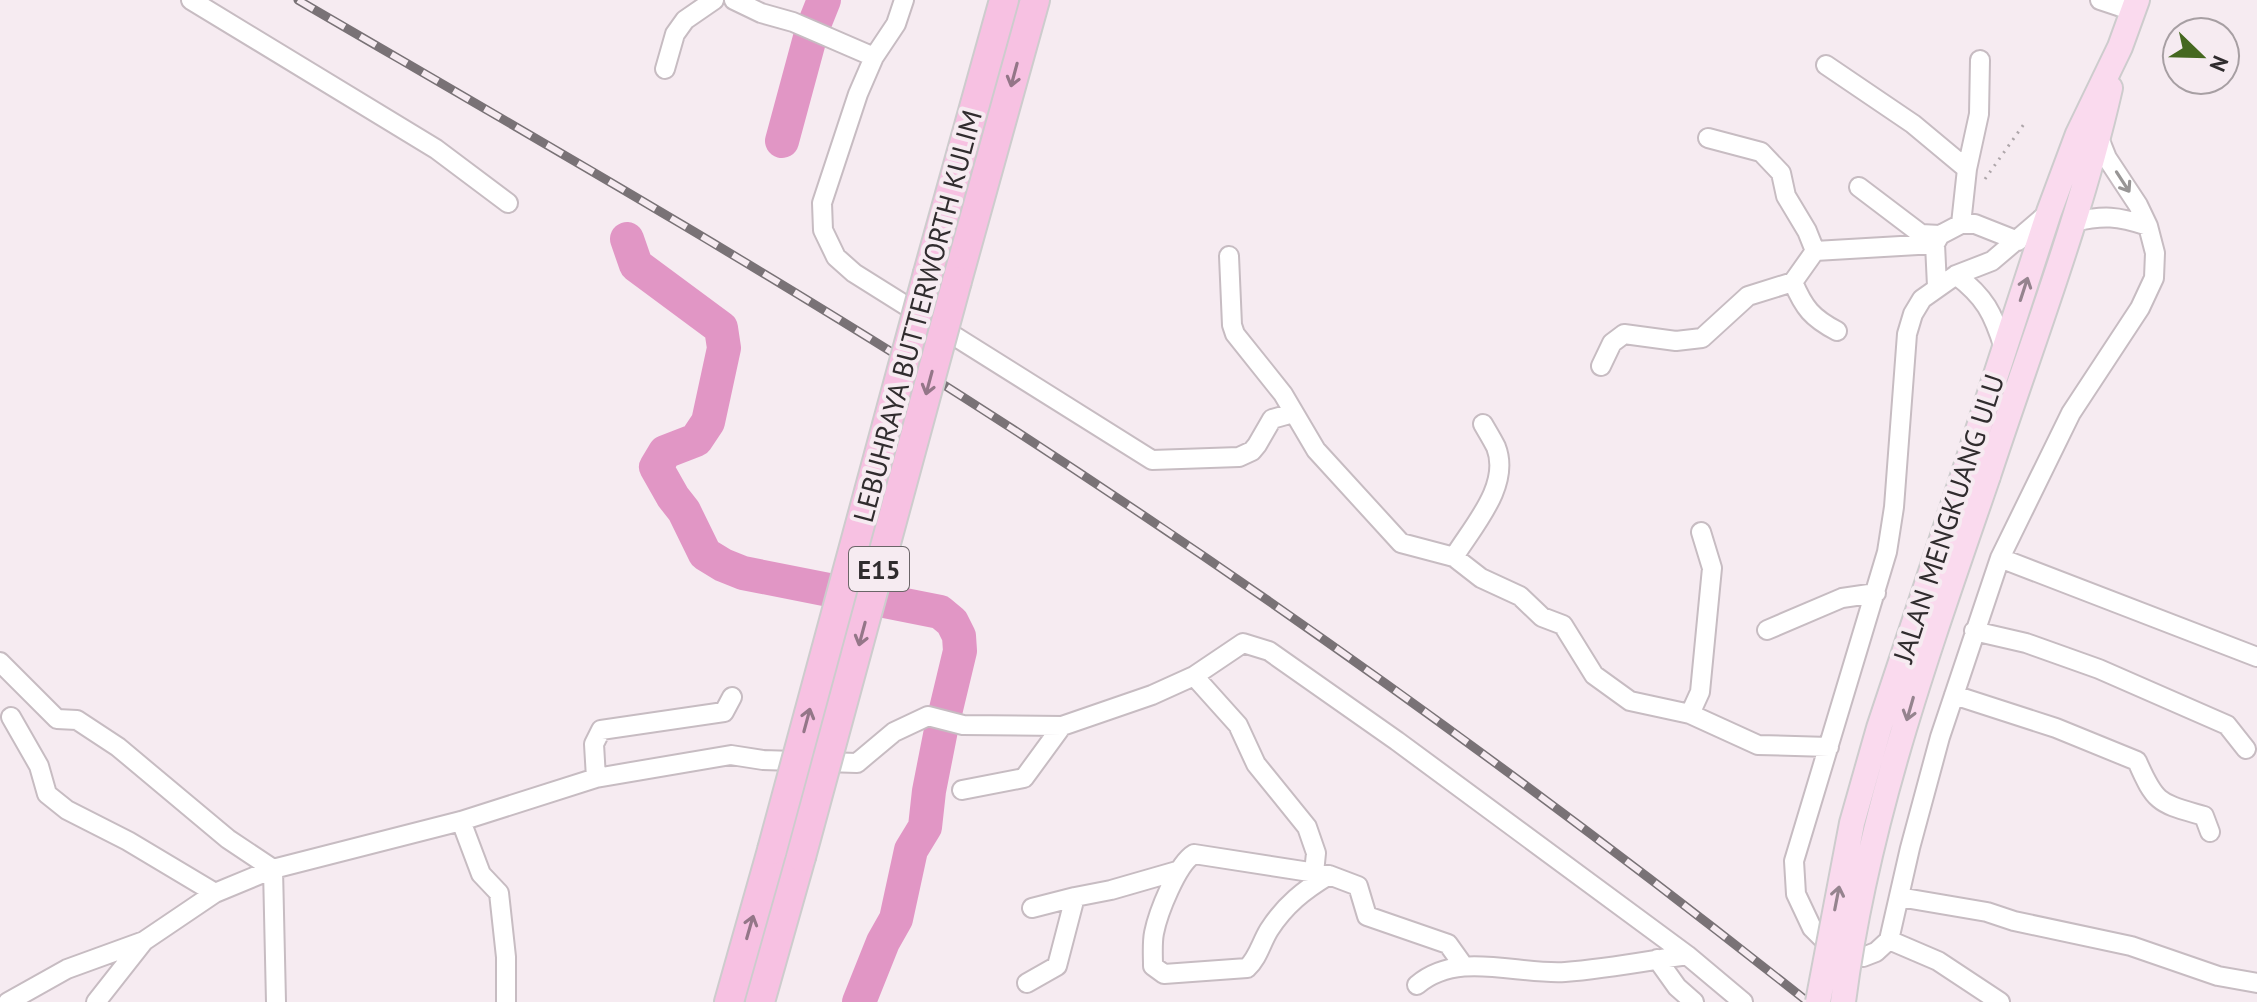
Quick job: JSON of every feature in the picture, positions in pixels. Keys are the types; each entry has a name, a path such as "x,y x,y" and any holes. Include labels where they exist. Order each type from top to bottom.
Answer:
{"highway":[{"name":"LEBUHRAYA BUTTERWORTH KULIM","path":"729,1002 1004,0"},
{"name":"LEBUHRAYA BUTTERWORTH KULIM","path":"760,1002 1035,0"}],"main road":[{"name":"JALAN MENGKUANG ULU","path":"1843,1002 1875,830 1976,473 2004,348 2078,134 2120,47 2135,6"},
{"name":"JALAN MENGKUANG ULU","path":"1818,1002 1852,823 1879,728 2073,222 2099,138 2120,47"}],"street":[{"path":"191,0 436,149 508,203"},
{"path":"665,69 675,34 685,20 714,0"},
{"path":"734,0 874,57"},
{"path":"904,0 896,24 874,57 858,94 822,203 823,230 836,257 854,273 1152,460 1239,457 1252,451 1272,419 1293,413"},
{"path":"2100,0 2135,6"},
{"path":"1961,224 1967,169 1979,114 1980,60"},
{"path":"1826,65 1913,124 1967,169"},
{"path":"1708,138 1761,152 1781,173 1786,196 1815,251"},
{"path":"2049,212 1992,261 1937,286 1922,299 1907,334 1894,507 1887,552 1794,861 1796,894 1812,928 1837,953 1863,957 1876,952 1889,940 1913,834 1974,631 2000,558 2071,413 2140,308 2154,278 2155,253 2148,226 2107,158 2099,138"},
{"path":"1859,187 1921,234 1938,239"},
{"path":"2073,222 2099,216 2118,216 2148,226"},
{"path":"1601,366 1612,343 1624,334 1676,341 1702,338 1748,296 1793,282 1815,251 1938,239 1961,224 1975,224 2018,241"},
{"path":"1937,286 1938,239"},
{"path":"1229,256 1235,334 1283,394 1316,450 1401,543 1454,557 1481,578 1520,596 1542,617 1563,625 1594,675 1630,701 1690,714 1758,745 1829,747"},
{"path":"1956,275 1978,291 1989,307 2004,348"},
{"path":"1793,282 1799,298 1815,320 1837,331"},
{"path":"1454,557 1497,486 1500,471 1497,449 1483,424"},
{"path":"1690,714 1700,692 1712,568 1701,532"},
{"path":"2000,558 2257,657"},
{"path":"1767,630 1842,598 1876,593"},
{"path":"1974,631 2026,643 2099,669 2227,725 2246,749"},
{"path":"4,1001 67,969 144,941 215,893 273,869 461,821 596,778 731,755 763,760 857,763 894,732 928,716 963,725 1062,726 1152,695 1194,676 1243,643 1269,651 1397,741 1687,955 1743,1002"},
{"path":"0,662 57,719 77,720 118,747 228,839 273,869"},
{"path":"1194,676 1238,725 1256,764 1307,827 1321,874"},
{"path":"1954,695 2056,728 2137,761 2145,780 2161,803 2204,816 2210,832"},
{"path":"596,778 594,744 601,730 724,712 732,697"},
{"path":"11,717 39,766 47,794 67,810 128,841 215,893"},
{"path":"962,790 1024,778 1062,726"},
{"path":"461,821 481,874 499,893 506,957 506,1002"},
{"path":"1321,874 1288,904 1247,968 1164,974 1153,966 1153,934 1177,871 1184,860 1194,854 1321,874 1358,886 1367,916 1448,944 1463,965"},
{"path":"273,869 276,1002"},
{"path":"1032,908 1177,871"},
{"path":"1027,983 1057,966 1075,897"},
{"path":"1899,897 1987,912 2014,921 2131,946 2218,976 2257,983"},
{"path":"1889,940 1938,961 2000,1002"},
{"path":"96,1002 144,941"},
{"path":"1417,985 1427,976 1463,965 1563,972 1687,955"},
{"path":"1657,959 1677,987 1694,1002"}],"path":[{"path":"1982,184 2024,124"}],"waterway":[{"path":"782,141 812,30 824,0"},
{"path":"627,239 636,265 721,328 724,348 708,422 696,440 665,452 656,467 684,511 705,554 743,573 940,612 952,622 959,636 960,651 941,730 925,827 911,850 896,919 883,942 859,1002"}],"railway":[{"path":"298,0 798,295 1072,468 1287,614 1499,765 1808,1002"}]}
